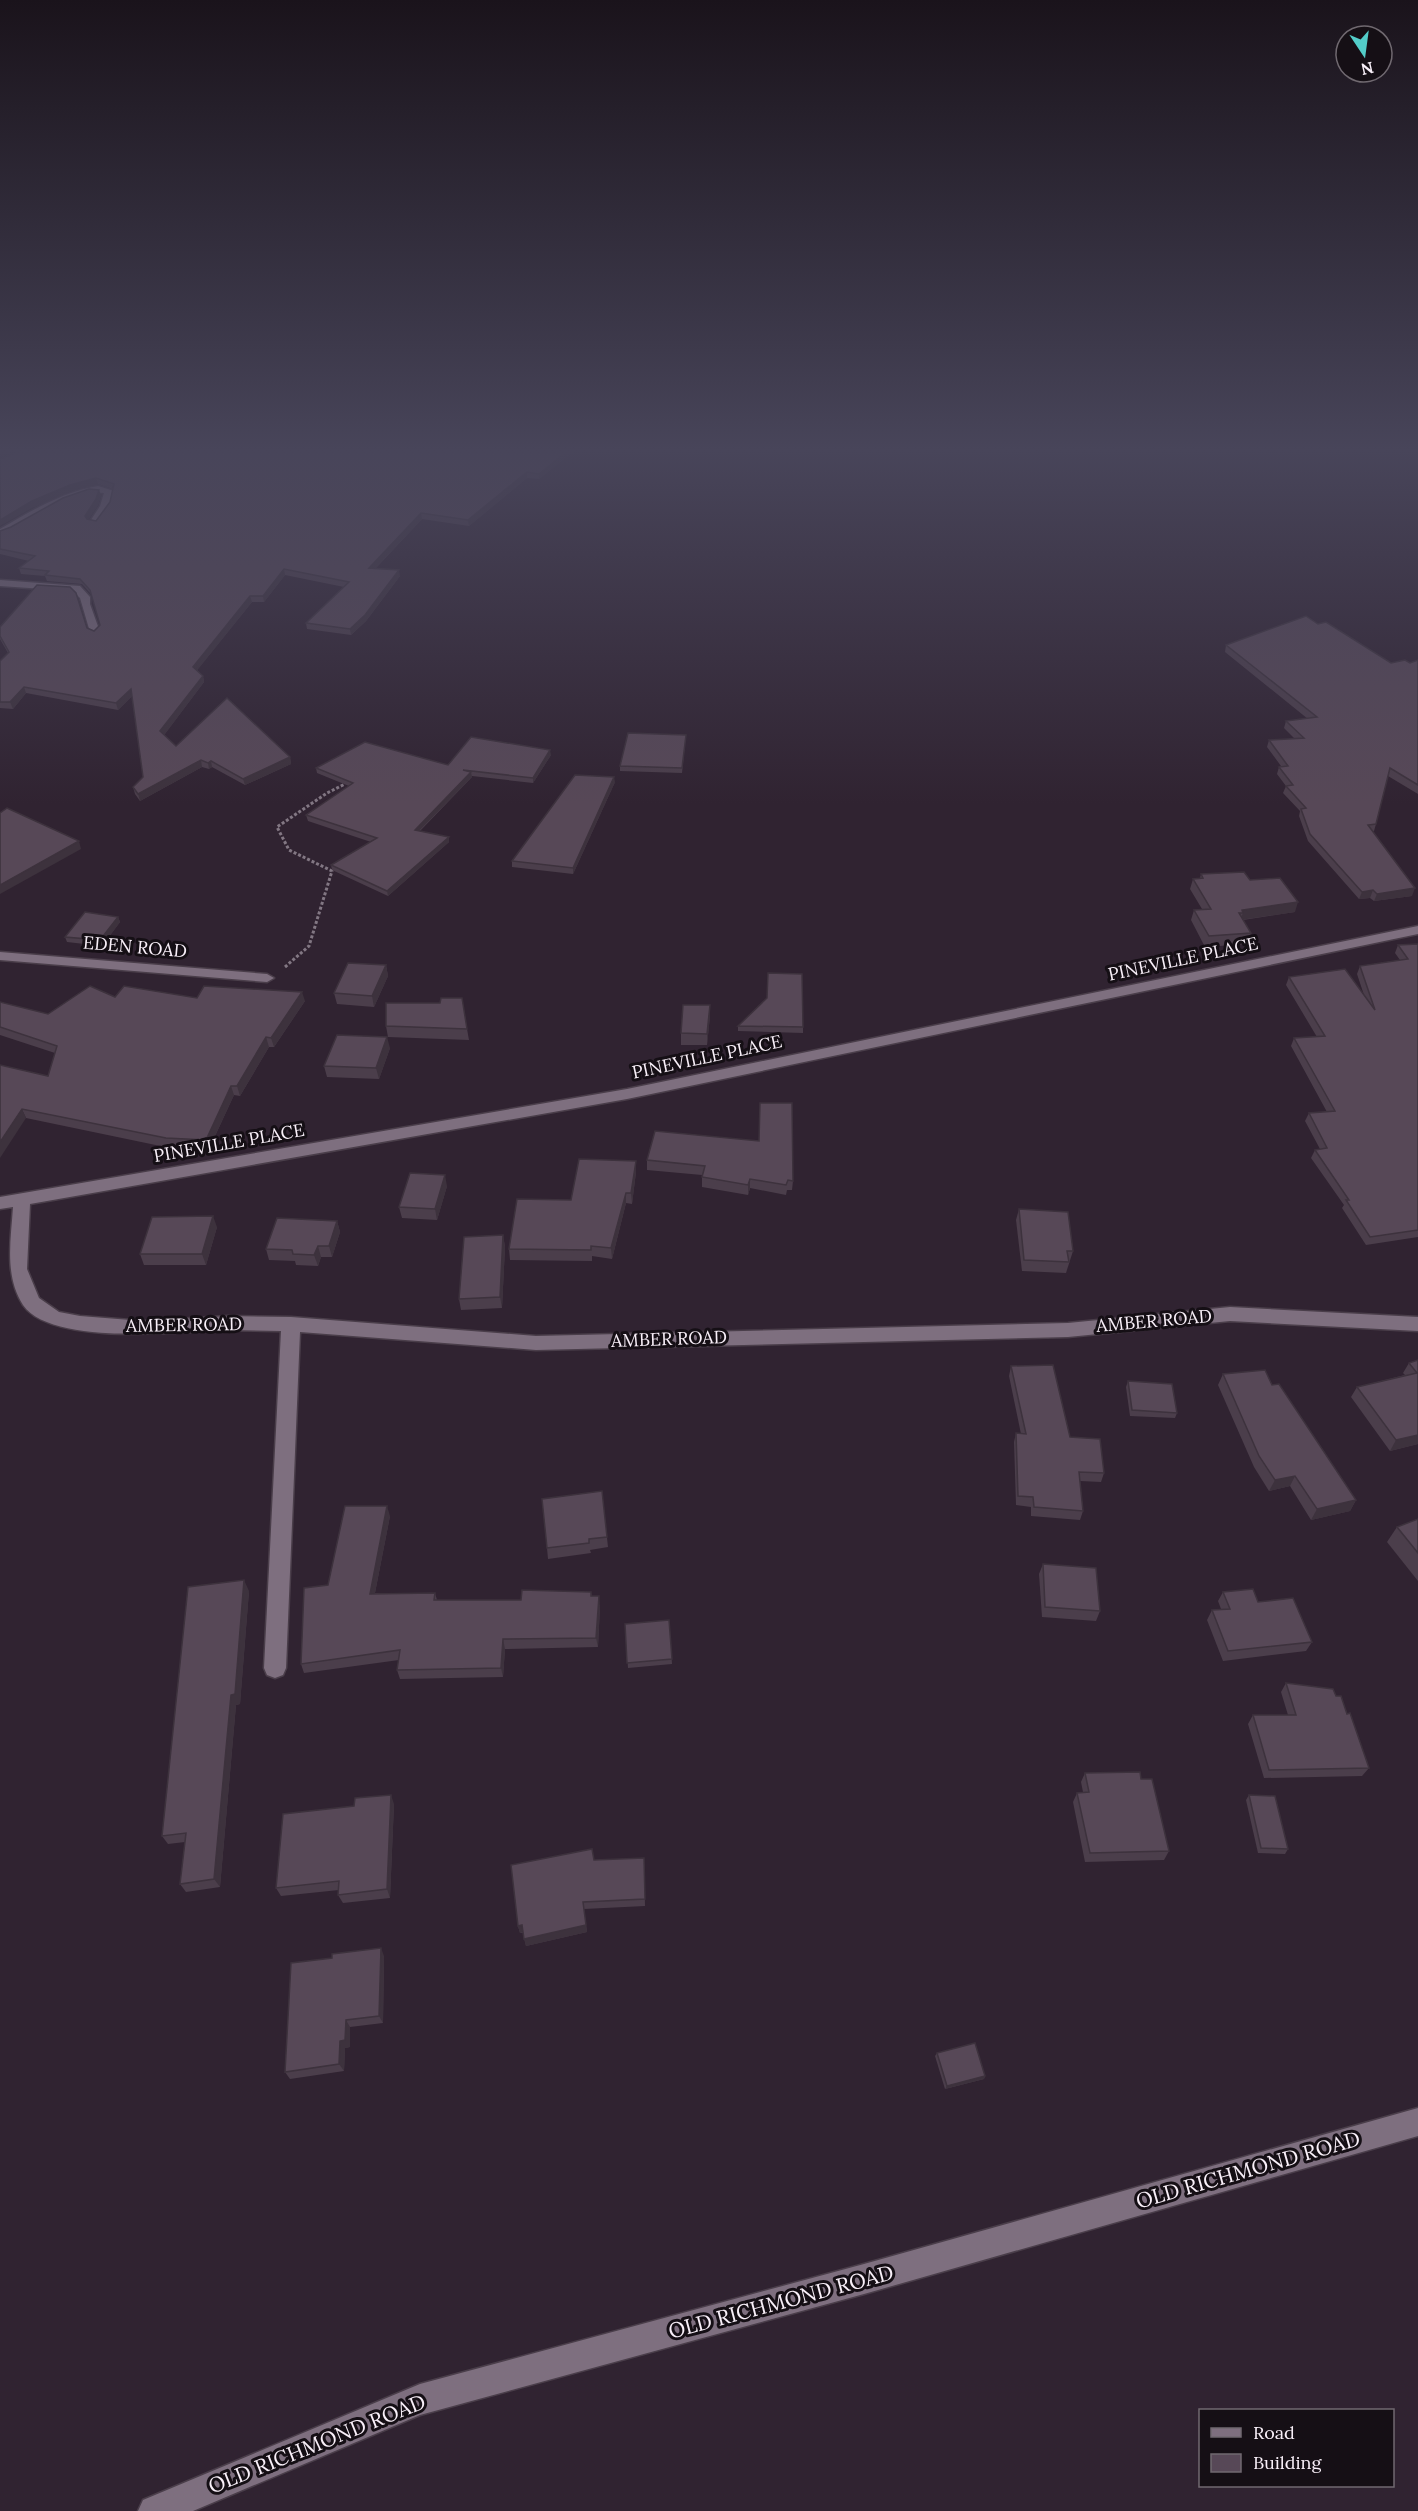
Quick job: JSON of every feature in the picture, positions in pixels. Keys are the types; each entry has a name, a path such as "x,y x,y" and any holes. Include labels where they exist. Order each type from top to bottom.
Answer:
{"street":[{"path":"0,583 76,588 85,597 85,604 95,632"},
{"name":"PINEVILLE PLACE","path":"0,1203 627,1094 1418,930"},
{"name":"EDEN ROAD","path":"0,956 267,978"},
{"name":"AMBER ROAD","path":"22,1199 18,1269 31,1302 54,1318 80,1323 143,1328 229,1323 291,1324 536,1343 1068,1330 1230,1314 1418,1324"},
{"path":"276,1668 291,1324"},
{"name":"OLD RICHMOND ROAD","path":"154,2511 420,2400 864,2279 1418,2122"}],"path":[{"path":"267,978 284,969 309,946 333,871 289,850 277,827 327,793 345,784"}],"building":[{"path":"31,569 284,569 263,596 250,596 193,667 203,676 160,731 176,746 227,698 290,757 243,779 211,761 208,763 201,760 138,794 133,787 143,777 131,689 116,703 24,687 10,702 0,702 0,661 9,652 0,636 0,627 37,585 70,587 76,593 87,628 94,631 100,625 90,590 80,579 45,575 49,571"},
{"path":"285,569 399,570 365,615 350,629 306,623 349,582"},
{"path":"1306,616 1318,624 1326,622 1391,663 1405,660 1410,663 1418,660 1418,785 1390,768 1376,824 1368,825 1415,888 1377,894 1373,890 1362,892 1310,834 1301,809 1306,808 1286,786 1293,785 1279,767 1288,766 1269,740 1304,738 1286,721 1317,717 1226,645"},
{"path":"628,733 686,735 682,768 620,766"},
{"path":"471,737 550,750 533,778 463,770 471,772 415,830 449,837 387,891 331,865 377,838 306,815 353,783 316,768 365,742 448,765"},
{"path":"575,775 614,777 573,868 512,861"},
{"path":"7,808 79,841 0,885 0,813"},
{"path":"1244,872 1250,880 1280,878 1298,902 1242,910 1243,913 1239,913 1251,933 1209,936 1194,910 1211,909 1193,879 1203,878 1201,874"},
{"path":"85,912 118,917 100,940 65,937"},
{"path":"1418,944 1418,1230 1370,1237 1346,1200 1349,1200 1315,1150 1327,1148 1309,1113 1335,1111 1294,1038 1325,1036 1289,977 1345,969 1375,1010 1360,966 1408,959 1398,945"},
{"path":"348,963 386,965 372,996 334,993"},
{"path":"768,973 802,974 803,1027 738,1026 767,998"},
{"path":"90,986 115,997 124,986 197,998 204,986 302,992 271,1038 266,1037 237,1086 231,1086 206,1140 166,1138 22,1109 0,1142 0,1065 48,1076 57,1046 0,1027 0,1002 48,1014"},
{"path":"441,998 462,998 467,1029 386,1026 386,1003 440,1003"},
{"path":"683,1005 710,1005 707,1034 681,1033"},
{"path":"337,1035 387,1037 376,1068 324,1066"},
{"path":"760,1103 792,1103 793,1181 788,1180 786,1185 750,1179 748,1185 702,1177 705,1166 647,1160 655,1131 759,1141"},
{"path":"579,1159 636,1161 631,1193 626,1193 611,1248 591,1246 591,1250 509,1249 517,1199 571,1200"},
{"path":"410,1173 445,1175 435,1209 399,1207"},
{"path":"1019,1209 1068,1212 1073,1251 1067,1251 1069,1262 1024,1260"},
{"path":"213,1216 202,1254 140,1254 152,1217"},
{"path":"277,1218 337,1221 329,1246 318,1246 314,1255 293,1254 292,1250 266,1249"},
{"path":"503,1235 500,1297 459,1299 464,1237"},
{"path":"1418,1360 1418,1435 1396,1440 1357,1387 1417,1373 1409,1363"},
{"path":"1053,1365 1070,1437 1100,1439 1104,1473 1079,1472 1083,1511 1034,1507 1033,1497 1018,1496 1016,1433 1026,1434 1011,1366"},
{"path":"1265,1370 1272,1385 1279,1384 1356,1500 1317,1509 1295,1476 1275,1480 1259,1456 1223,1374"},
{"path":"1128,1381 1172,1384 1177,1413 1132,1410"},
{"path":"602,1491 607,1537 589,1539 589,1543 547,1548 542,1499"},
{"path":"345,1506 387,1506 370,1594 435,1593 434,1600 521,1600 522,1590 591,1592 591,1596 599,1596 596,1638 503,1639 501,1668 397,1670 400,1650 301,1664 304,1588 328,1585"},
{"path":"1418,1519 1418,1553 1397,1527"},
{"path":"1043,1564 1096,1568 1100,1611 1045,1607"},
{"path":"244,1580 235,1694 231,1695 214,1879 180,1884 186,1833 162,1836 188,1587"},
{"path":"1253,1589 1258,1602 1293,1598 1312,1642 1228,1651 1212,1610 1230,1609 1223,1592"},
{"path":"669,1620 672,1659 627,1663 625,1624"},
{"path":"1286,1683 1333,1689 1336,1696 1341,1696 1347,1714 1350,1713 1369,1768 1269,1770 1253,1715 1296,1715"},
{"path":"1140,1772 1141,1779 1152,1779 1169,1851 1090,1853 1077,1793 1089,1792 1085,1773"},
{"path":"391,1795 387,1889 338,1895 339,1881 276,1888 283,1814 354,1806 355,1798"},
{"path":"1249,1795 1275,1796 1288,1849 1261,1848"},
{"path":"592,1849 594,1860 644,1858 645,1899 583,1902 586,1925 524,1939 522,1925 518,1926 511,1865"},
{"path":"381,1948 379,2016 346,2020 345,2040 340,2041 339,2064 285,2072 291,1963 332,1958 332,1954"},
{"path":"975,2043 985,2076 947,2086 937,2053"}]}
